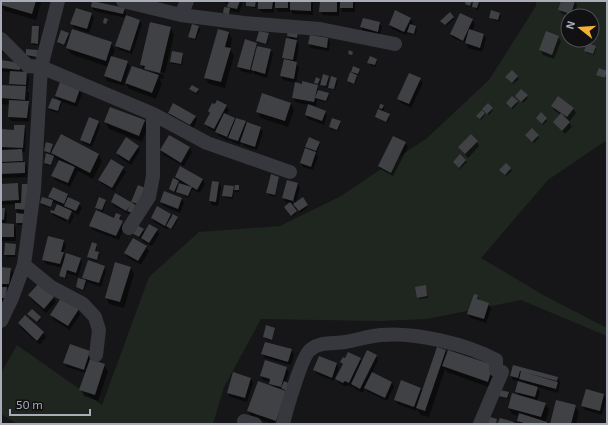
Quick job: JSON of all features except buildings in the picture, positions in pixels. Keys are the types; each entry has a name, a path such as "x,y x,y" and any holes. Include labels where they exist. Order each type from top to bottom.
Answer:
{"street":[{"path":"1,321 12,298 24,265 34,190 41,67 58,1"},
{"path":"123,1 180,15 244,23 320,28 395,44"},
{"path":"180,15 187,1"},
{"path":"1,39 28,66 41,67 153,114 207,143 290,172"},
{"path":"129,228 149,197 153,176 153,114"},
{"path":"24,265 51,287 83,304 95,317 99,330 96,355"},
{"path":"283,424 287,406 308,351 317,344 345,342 387,335 405,335 454,343 486,354 496,360 496,370 502,372 480,424"}],"shaded area":[{"path":"536,1 607,1 607,140 548,180 481,258 545,296 607,328 607,336 521,300 427,319 379,321 261,319 224,387 213,424 18,424 1,414 1,373 17,345 102,405 149,277 199,232 280,226 341,196 427,138 489,80 536,6"}]}
